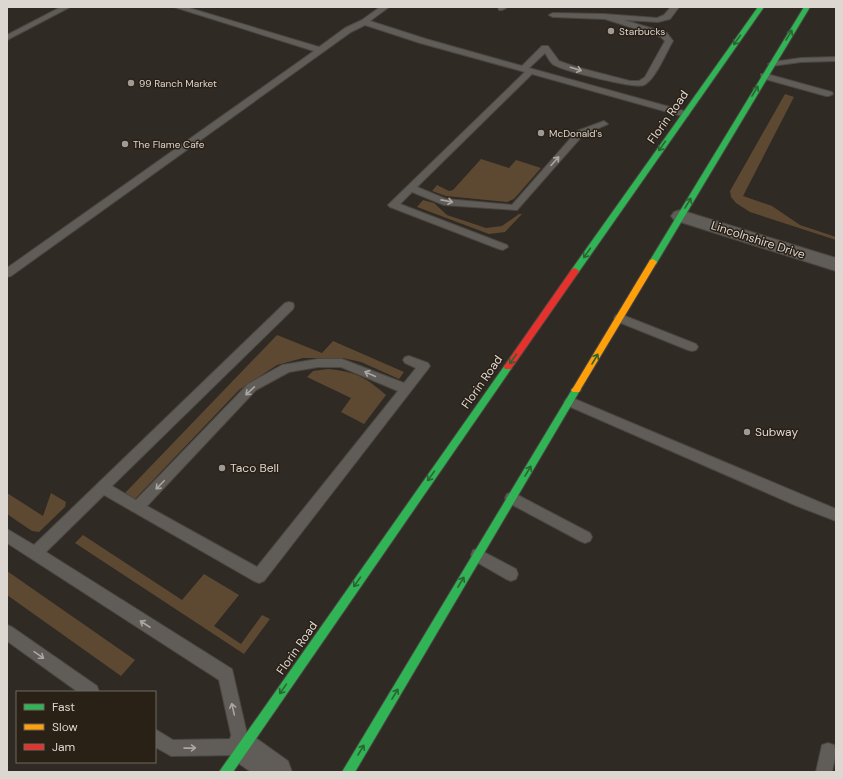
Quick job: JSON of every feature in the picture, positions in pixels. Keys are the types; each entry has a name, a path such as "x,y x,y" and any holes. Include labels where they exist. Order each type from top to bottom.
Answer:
{"main road":[{"name":"Florin Road","path":"225,772 761,7"},
{"path":"348,772 764,76 807,7"}],"street":[{"name":"Lincolnshire Drive","path":"680,216 836,265"},
{"path":"242,747 277,772"}],"lane":[{"path":"7,38 66,7"},
{"path":"178,7 319,50"},
{"path":"7,273 319,50 348,30 365,22 385,7"},
{"path":"553,15 604,16 658,20 667,17 675,7"},
{"path":"503,247 393,205 527,70 545,48 556,63 573,69 630,83 641,83 648,78 669,41 664,35 604,16"},
{"path":"365,22 423,41 685,114"},
{"path":"772,64 801,60 836,59"},
{"path":"764,76 829,94"},
{"path":"410,188 444,202 514,208 580,133 604,124"},
{"path":"35,553 289,306"},
{"path":"620,318 692,347"},
{"path":"103,488 259,576 424,366 409,360"},
{"path":"138,507 252,387 286,368 318,363 342,363 406,389"},
{"path":"570,402 802,502 836,515"},
{"path":"512,498 585,537"},
{"path":"7,535 226,675 242,747 171,748 156,738"},
{"path":"478,555 511,574"},
{"path":"7,632 90,691"},
{"path":"824,772 828,751"}],"shaded area":[{"path":"785,94 794,97 743,196 772,206 800,225 836,237 836,240 750,212 736,203 731,197 730,191"},
{"path":"481,159 509,168 516,160 541,168 514,199 507,202 446,196 432,191 437,185 449,191 453,190"},
{"path":"423,200 434,203 447,215 486,228 502,226 519,214 522,214 505,232 489,234 417,207"},
{"path":"277,335 322,353 333,341 404,372 399,379 361,362 343,358 303,358 277,365 239,390 135,499 125,493"},
{"path":"328,369 360,376 386,395 364,424 341,412 351,398 307,377 313,371"},
{"path":"7,493 43,516 51,493 66,502 65,507 39,532 32,531 7,514"},
{"path":"83,535 182,600 204,574 239,595 214,626 241,644 262,615 270,619 244,654 75,543"},
{"path":"7,571 135,660 121,676 7,595"}],"traffic: fast":[{"path":"575,271 761,7"},
{"path":"653,262 807,7"},
{"path":"225,772 508,367"},
{"path":"348,772 576,390"}],"traffic: slow":[{"path":"576,390 653,262"}],"traffic: jam":[{"path":"508,367 575,271"}],"place":[{"name":"Starbucks","path":"611,31"},
{"name":"99 Ranch Market","path":"131,83"},
{"name":"McDonald's","path":"541,133"},
{"name":"The Flame Cafe","path":"125,144"},
{"name":"Subway","path":"747,432"},
{"name":"Taco Bell","path":"222,468"}]}
